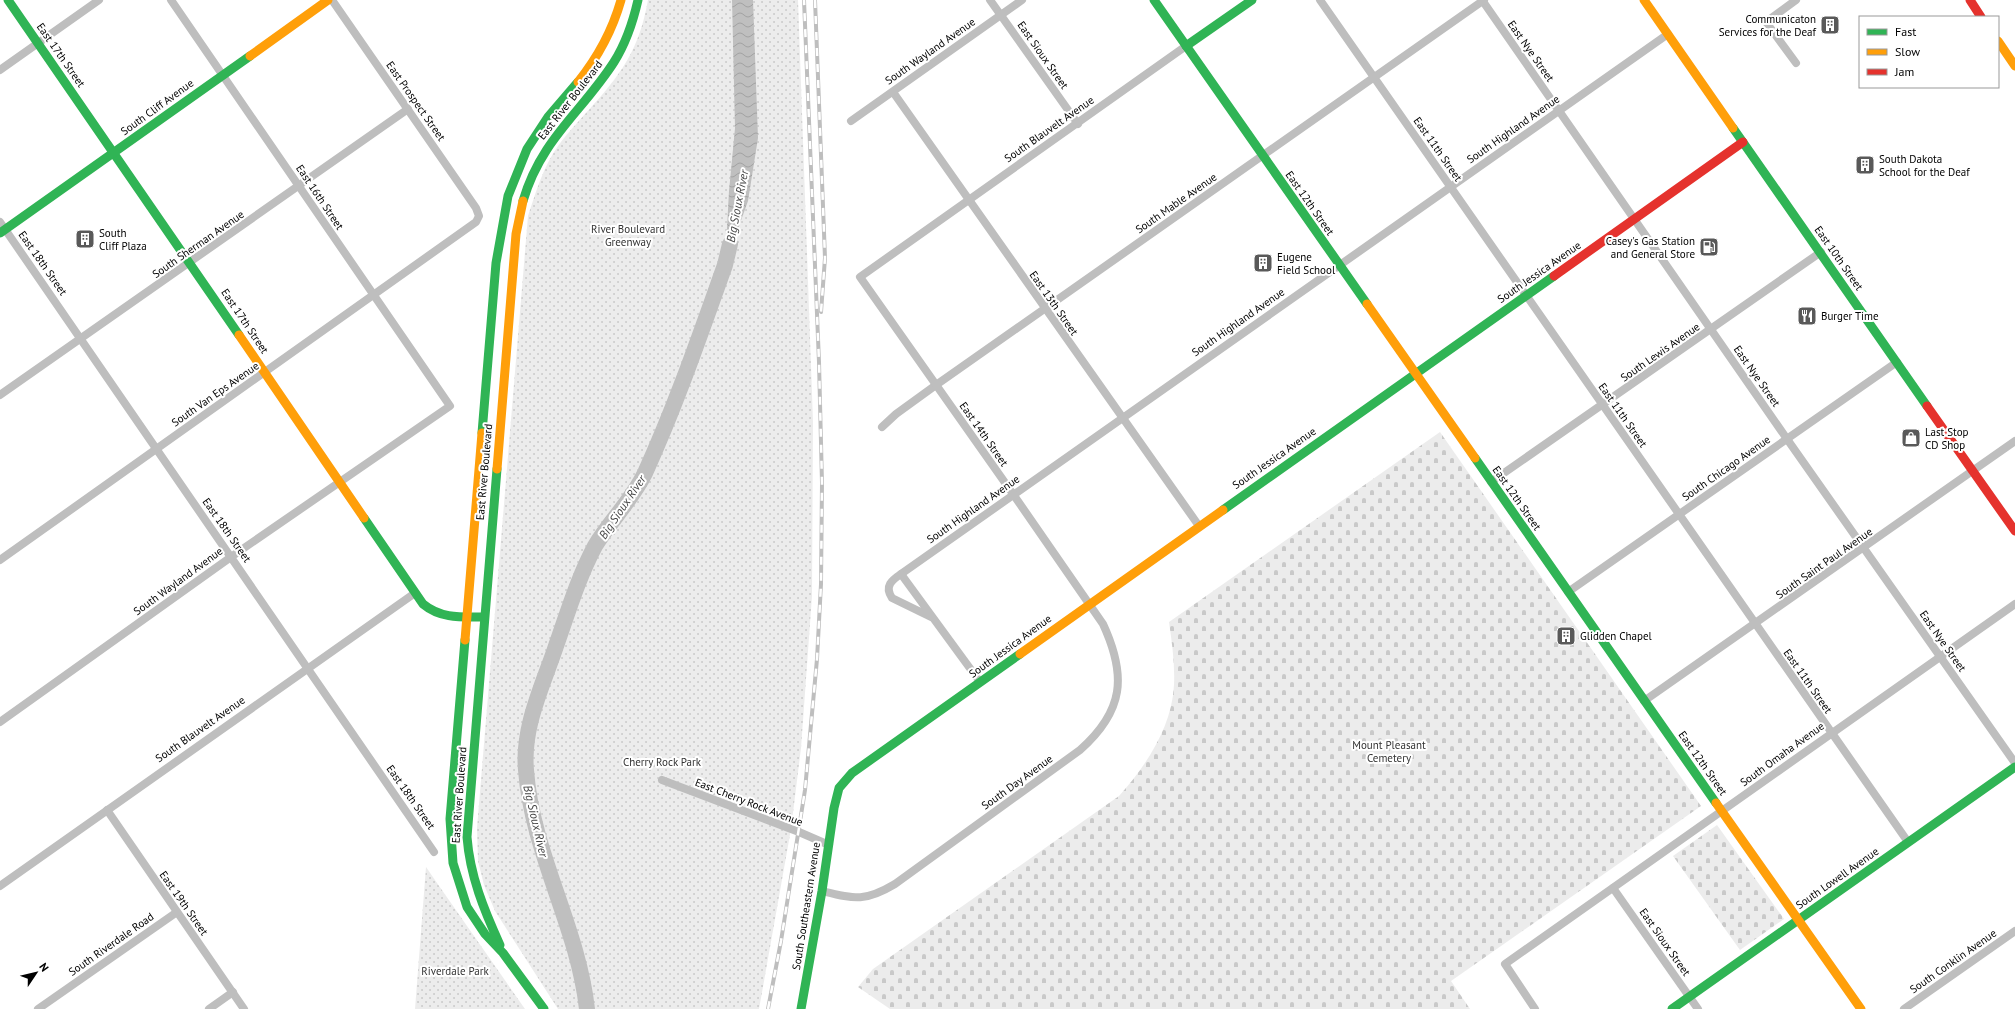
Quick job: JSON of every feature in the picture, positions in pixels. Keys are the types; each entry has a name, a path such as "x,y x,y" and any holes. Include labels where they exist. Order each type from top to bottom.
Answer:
{"street":[{"name":"East 17th Street","path":"8,0 114,152 423,604 435,614 484,617"},
{"path":"0,70 99,0"},
{"name":"East 16th Street","path":"171,0 450,406"},
{"name":"South Cliff Avenue","path":"2,228 114,152 328,0"},
{"name":"East Prospect Street","path":"332,0 476,208 479,216"},
{"name":"East River Boulevard","path":"503,953 485,934 467,907 457,878 451,849 450,819 496,263 503,210 509,189 525,152 548,118 585,75 603,50 616,20 621,0"},
{"name":"East River Boulevard","path":"503,953 476,890 467,850 467,837 512,265 520,213 530,179 549,144 598,86 617,58 632,26 638,0"},
{"name":"East Sioux Street","path":"990,0 1078,124"},
{"name":"South Wayland Avenue","path":"851,120 1022,0"},
{"name":"East 12th Street","path":"1154,0 1861,1009"},
{"name":"South Blauvelt Avenue","path":"860,277 1252,0"},
{"name":"East 11th Street","path":"1320,0 1754,624 1908,842"},
{"name":"South Mable Avenue","path":"882,427 896,414 936,385 1045,310 1483,0"},
{"name":"East Nye Street","path":"1483,0 1711,330 2015,763"},
{"name":"East 10th Street","path":"1644,0 2015,531"},
{"path":"1796,0 1766,22 1796,63"},
{"path":"1970,0 1980,16"},
{"name":"South Highland Avenue","path":"933,618 892,598 888,592 888,586 901,574 1339,264 1668,34"},
{"path":"1999,42 2015,66"},
{"name":"East 13th Street","path":"892,92 1199,526"},
{"name":"South Sherman Avenue","path":"0,395 82,339 408,109"},
{"name":"South Jessica Avenue","path":"834,808 839,788 852,773 1416,372 1743,142"},
{"name":"South Van Eps Avenue","path":"0,560 469,229 476,222 479,216"},
{"name":"East 18th Street","path":"2,228 82,339 156,449 434,852"},
{"name":"South Lewis Avenue","path":"1491,482 1821,252"},
{"name":"East 14th Street","path":"860,277 1014,494 1089,604"},
{"name":"South Chicago Avenue","path":"1568,592 1897,362"},
{"name":"South Wayland Avenue","path":"0,722 231,557 450,406"},
{"name":"South Saint Paul Avenue","path":"1644,701 2015,441"},
{"path":"901,574 980,682"},
{"name":"South Blauvelt Avenue","path":"0,886 415,593"},
{"name":"South Day Avenue","path":"822,892 853,898 880,893 972,828 1092,739 1104,725 1114,704 1118,688 1118,667 1114,648 1103,624 1089,604"},
{"name":"South Omaha Avenue","path":"1535,1009 1505,964 1831,732 2015,604"},
{"name":"South Lowell Avenue","path":"1672,1009 2015,767"},
{"name":"East Cherry Rock Avenue","path":"662,780 829,845"},
{"name":"South Southeastern Avenue","path":"801,1009 822,892 834,808"},
{"name":"East 19th Street","path":"107,810 244,1009"},
{"name":"East Sioux Street","path":"1613,888 1698,1009"},
{"name":"South Riverdale Road","path":"38,1009 177,912"},
{"name":"South Conklin Avenue","path":"1904,1009 2015,930"},
{"path":"503,953 542,1007"},
{"path":"209,1009 233,992"}],"green space":[{"path":"648,0 798,0 813,422 812,596 801,748 791,829 759,1009 558,1009 495,911 484,885 478,861 477,828 528,216 540,180 548,162 558,146 609,86 627,61 639,36","holes":["717,288 681,387 651,458"]},
{"name":"Mount Pleasant Cemetery","path":"1440,432 1701,806 1451,981 1470,1009 890,1009 858,987 873,969 1119,796 1148,759 1163,731 1168,716 1174,685 1174,669 1169,622"},
{"path":"1717,825 1784,919 1740,950 1673,856"},
{"name":"Riverdale Park","path":"426,867 437,883 525,1009 415,1009"}],"water":[{"path":"732,0 753,0 758,138 748,201 725,265 729,191 735,128"}],"waterway":[{"name":"Big Sioux River","path":"587,1009 575,949 537,831 530,801 526,770 527,738 535,706 583,570 595,546 634,492 645,473 687,370 725,265 730,244"}],"railway":[{"path":"768,1009 781,941 805,790 817,659 821,584 822,483 819,362 804,0"},
{"path":"815,0 825,258 821,312"}],"traffic: fast":[{"path":"8,0 239,335"},
{"path":"523,201 540,160 551,143 602,80 614,62 629,32 638,0"},
{"path":"1154,0 1367,304"},
{"path":"1186,46 1252,0"},
{"path":"0,233 250,56"},
{"path":"482,433 496,263 508,196 527,149 548,117 578,82"},
{"path":"1733,128 1927,406"},
{"path":"1223,510 1554,276"},
{"path":"1475,458 1716,803"},
{"path":"497,469 467,837 471,865 475,879 500,945"},
{"path":"364,518 423,604 444,615 484,617"},
{"path":"465,640 450,819 453,863 467,907 485,934 503,953 544,1009"},
{"path":"801,1009 822,891 834,808 839,788 852,773 1020,654"},
{"path":"1672,1009 2015,767"}],"traffic: slow":[{"path":"250,56 328,0"},
{"path":"578,82 604,44 621,0"},
{"path":"1644,0 1733,128"},
{"path":"1999,42 2015,66"},
{"path":"497,469 516,234 523,201"},
{"path":"1367,304 1475,458"},
{"path":"239,335 364,518"},
{"path":"465,640 482,433"},
{"path":"1020,654 1223,510"},
{"path":"1716,803 1861,1009"}],"traffic: jam":[{"path":"1970,0 1980,16"},
{"path":"1554,276 1743,142"},
{"path":"1927,406 2015,531"}],"place":[{"name":"Communicaton Services for the Deaf","path":"1830,25"},
{"name":"South Dakota School for the Deaf","path":"1865,165"},
{"name":"South Cliff Plaza","path":"85,239"},
{"name":"Casey's Gas Station and General Store","path":"1709,247"},
{"name":"Eugene Field School","path":"1263,263"},
{"name":"Burger Time","path":"1807,316"},
{"name":"Last Stop CD Shop","path":"1911,438"},
{"name":"Glidden Chapel","path":"1566,636"}],"park label":[{"name":"River Boulevard Greenway","path":"628,235"},
{"name":"Cherry Rock Park","path":"662,762"}]}
